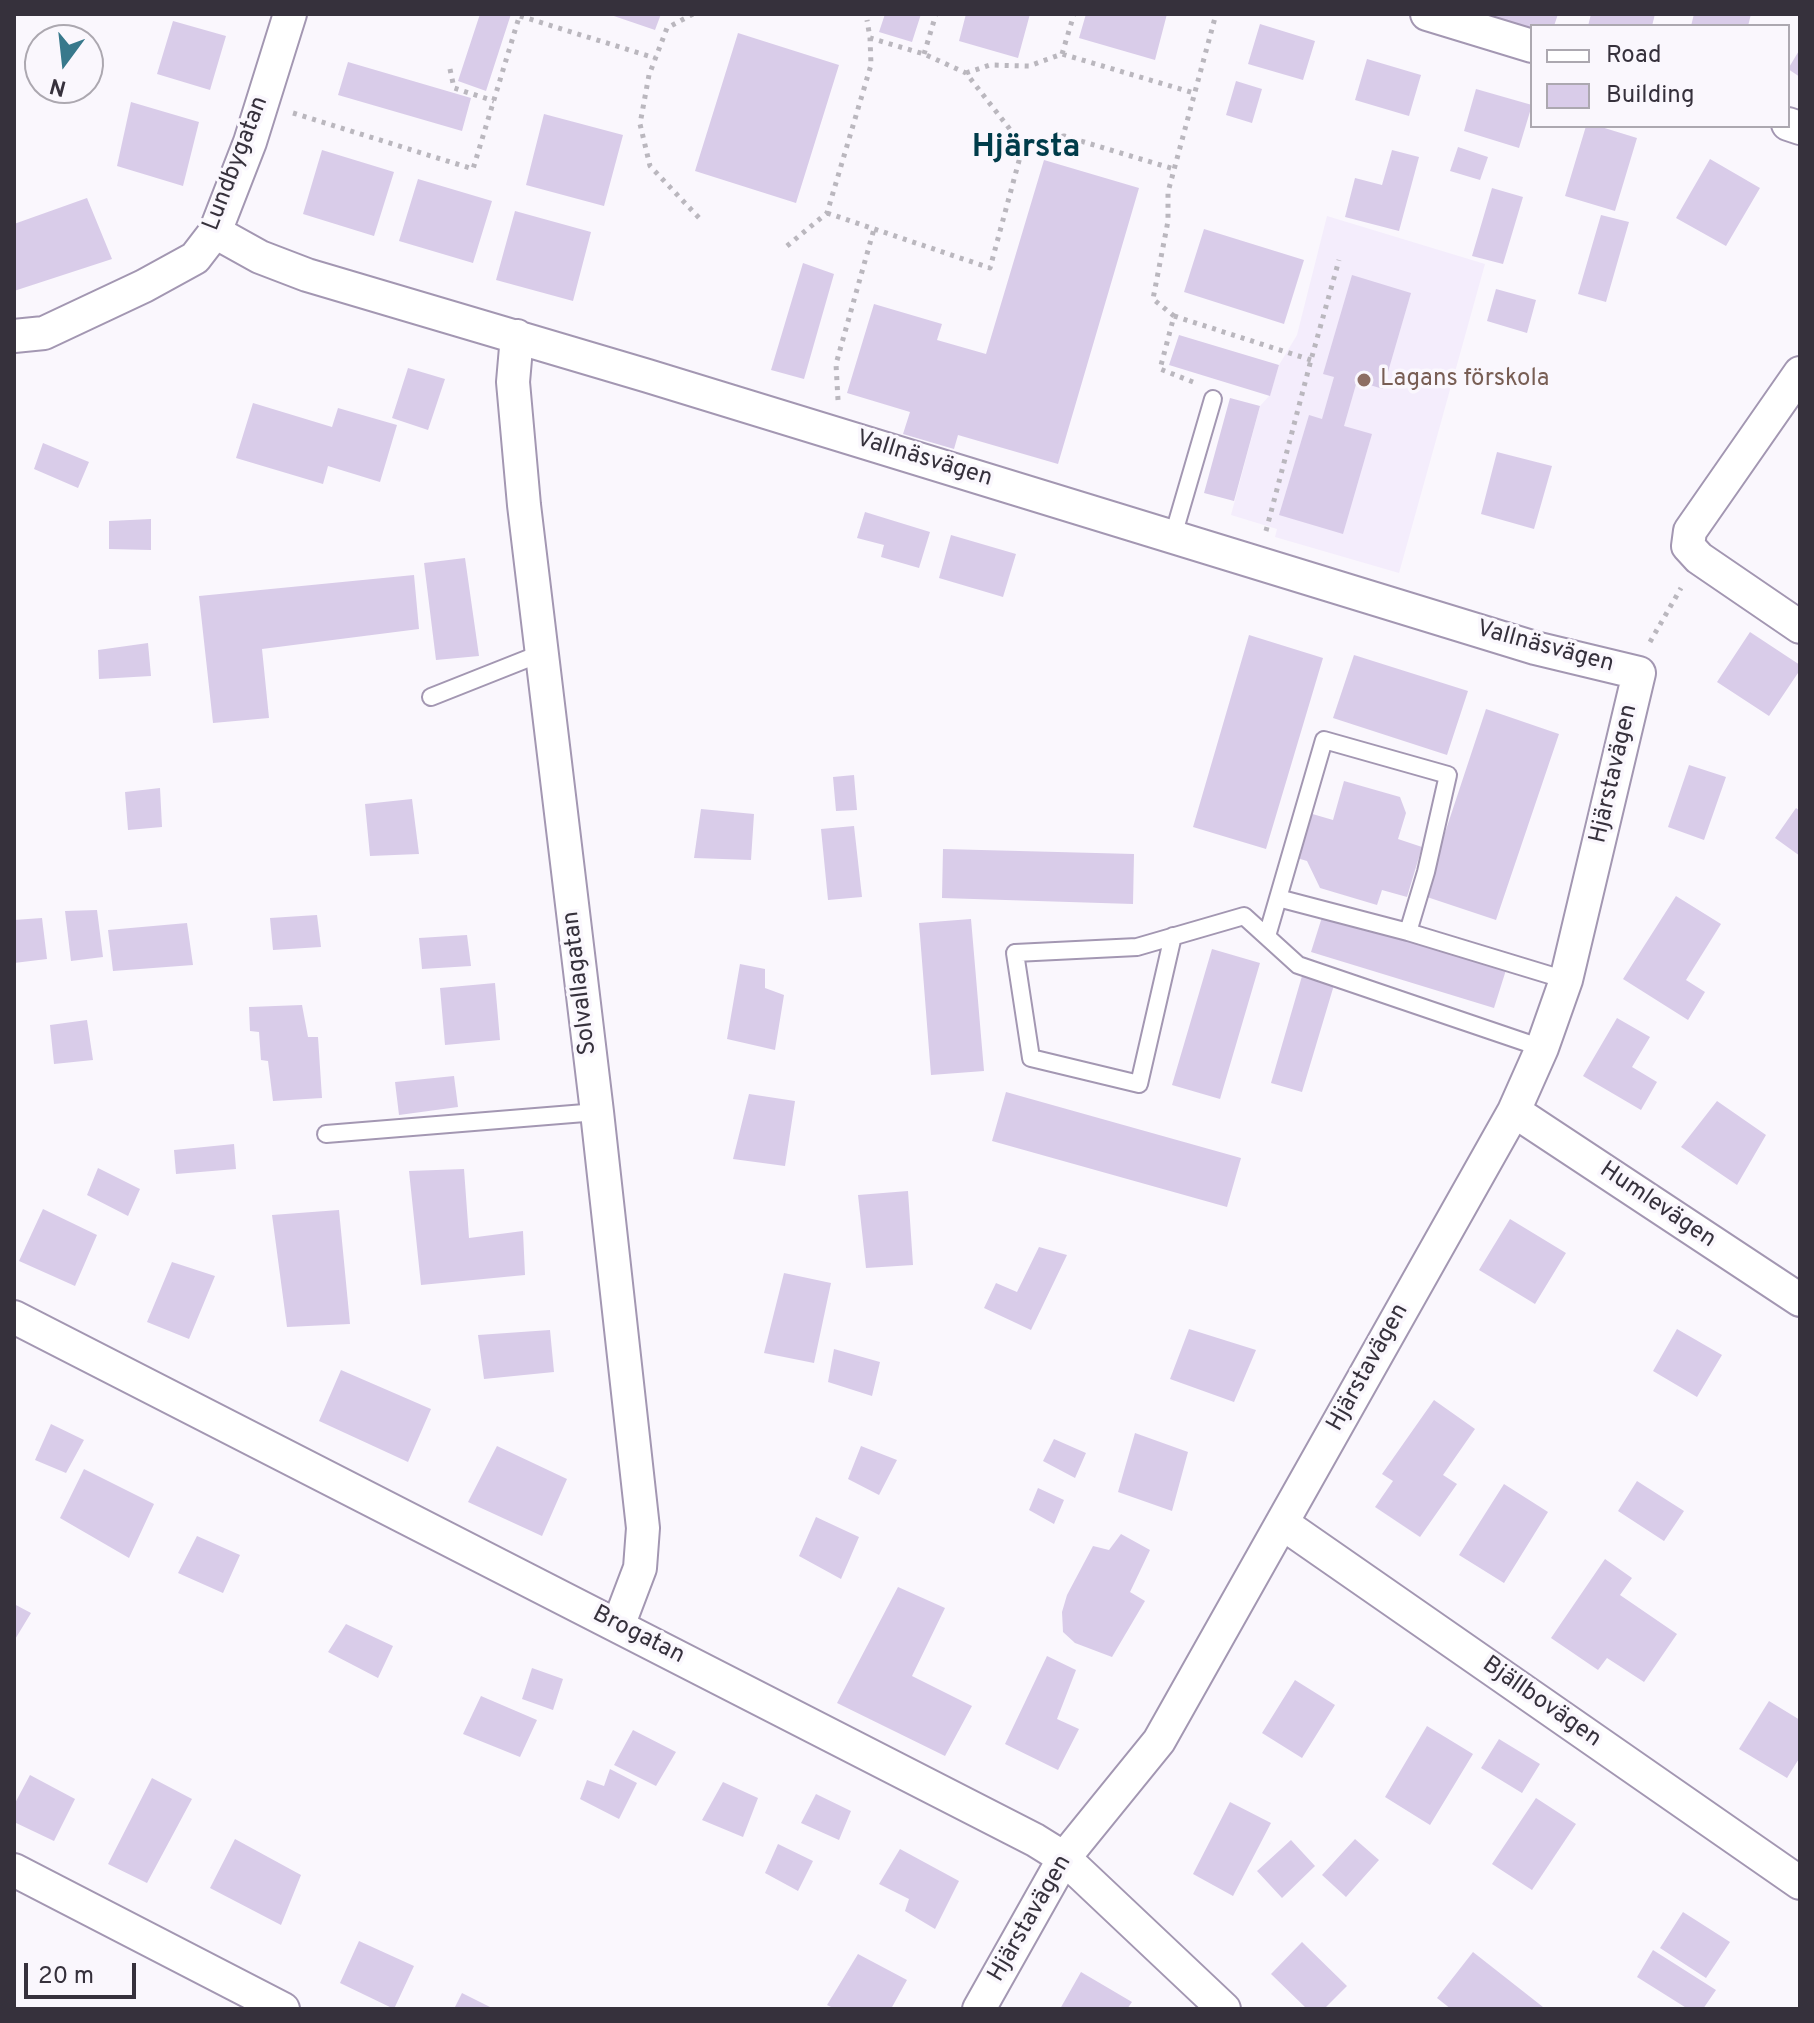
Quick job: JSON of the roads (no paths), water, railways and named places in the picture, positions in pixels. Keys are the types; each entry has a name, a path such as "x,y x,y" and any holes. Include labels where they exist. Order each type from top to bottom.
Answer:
{"street":[{"name":"Lundbygatan","path":"14,336 44,333 195,258 215,232 250,142 290,14"},
{"path":"1427,14 1530,45"},
{"name":"Vallnäsvägen","path":"215,232 260,257 307,275 517,336 1535,648 1639,673"},
{"name":"Solvallagatan","path":"517,336 513,382 524,505 643,1528 640,1568 618,1626"},
{"path":"1800,373 1690,531 1693,552 1800,627"},
{"name":"Hjärstavägen","path":"979,2009 1064,1858 1159,1741 1514,1111 1542,1048 1566,980 1639,673"},
{"name":"Humlevägen","path":"1514,1111 1800,1300"},
{"name":"Brogatan","path":"14,1317 1022,1832 1064,1858 1224,2009"},
{"name":"Bjällbovägen","path":"1282,1523 1800,1883"},
{"path":"14,1870 283,2009"}],"lane":[{"path":"1173,536 1213,399"},
{"path":"431,697 542,653"},
{"path":"1267,936 1324,740 1448,775 1426,872 1408,932"},
{"path":"1278,898 1408,932 1566,980"},
{"path":"1173,936 1139,1084 1031,1058 1015,953 1137,947 1173,936 1244,916 1298,965 1542,1048"},
{"path":"326,1134 597,1112"}],"place":[{"name":"Lagans förskola","path":"1364,380"}],"district":[{"name":"Hjärsta","path":"1026,150"}]}
